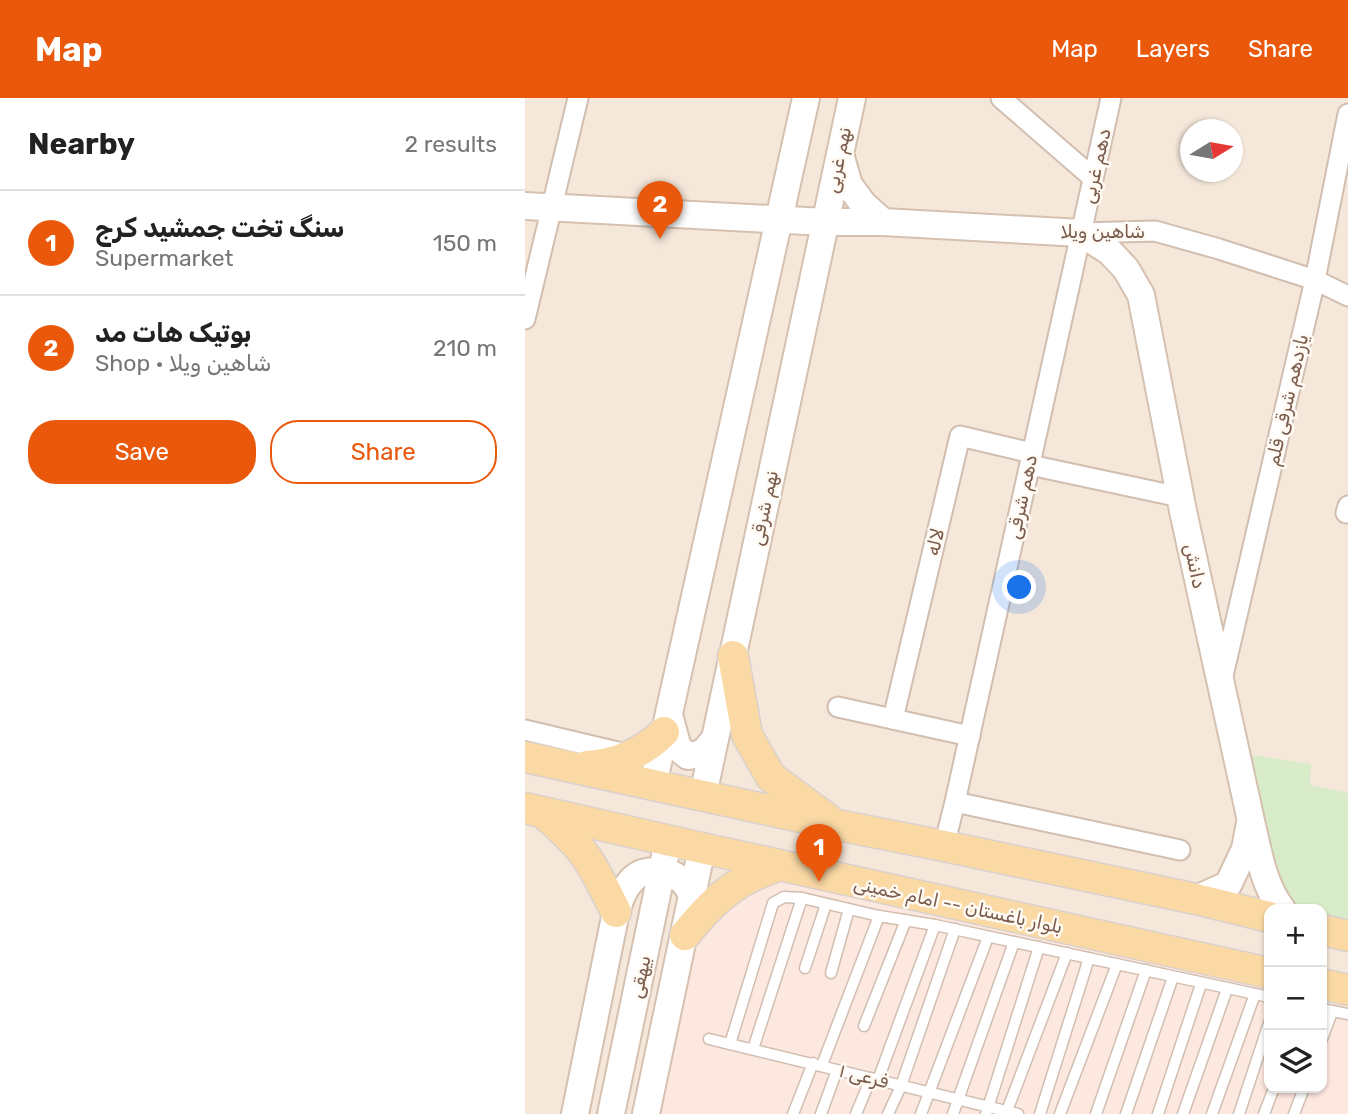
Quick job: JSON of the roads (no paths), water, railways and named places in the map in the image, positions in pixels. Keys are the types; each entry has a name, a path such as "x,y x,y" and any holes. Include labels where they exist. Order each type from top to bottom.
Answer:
{"main road":[{"path":"733,656 747,734 771,777 837,825"},
{"path":"570,767 604,765 632,756 653,743 666,723"},
{"path":"525,757 1196,899 1264,916"},
{"path":"533,810 568,835 583,853 595,870 616,912"},
{"name":"بلوار باغستان -- امام خمینی","path":"533,810 779,865 1262,984"},
{"path":"685,935 705,910 722,895 744,881 779,865"},
{"path":"1327,931 1348,936"}],"street":[{"path":"525,319 578,98"},
{"path":"653,785 806,98"},
{"name":"نهم غربی","path":"825,222 852,98"},
{"path":"1001,98 1093,178"},
{"name":"دهم غربی","path":"1081,233 1111,98"},
{"name":"یازدهم شرقی قلم","path":"1220,685 1315,280 1348,115"},
{"path":"840,154 849,185 863,204 883,222"},
{"name":"شاهین ویلا","path":"525,206 1081,233 1155,231 1315,280 1348,296"},
{"name":"نهم شرقی","path":"703,795 825,222"},
{"name":"دهم شرقی","path":"944,846 1081,233"},
{"name":"دانش","path":"1081,233 1110,252 1126,269 1140,295 1180,497 1251,821 1245,849 1228,885 1196,899"},
{"name":"لاله","path":"893,719 960,436 1031,459"},
{"path":"1031,459 1180,497"},
{"path":"838,707 970,736"},
{"path":"666,723 678,748 688,756 699,756 715,738"},
{"path":"525,730 632,756"},
{"path":"955,802 1180,850"},
{"path":"1251,821 1273,898 1278,904"},
{"name":"بیهقی","path":"611,1114 667,840"},
{"name":"بیهقی","path":"646,1114 702,848"},
{"path":"662,871 680,878 693,896"},
{"name":"بیهقی","path":"575,1114 616,912 624,891 634,878 642,873 662,871"}],"lane":[{"path":"730,1044 773,903 784,897 802,898 1227,989 1262,984 1212,1114"},
{"path":"753,1049 802,898"},
{"path":"805,968 826,904"},
{"path":"831,973 849,909"},
{"path":"793,1114 818,1064 879,916"},
{"path":"864,1026 906,920"},
{"path":"856,1114 874,1079 935,925"},
{"path":"888,1114 901,1086 955,929"},
{"path":"921,1114 988,937"},
{"path":"953,1114 1014,942"},
{"path":"987,1110 1039,947"},
{"path":"1007,1111 1067,953"},
{"path":"1040,1114 1089,958"},
{"path":"1059,1114 1117,964"},
{"path":"1096,1114 1146,970"},
{"path":"1126,1114 1173,977"},
{"path":"1158,1114 1201,984"},
{"path":"1183,1114 1227,989"},
{"path":"1324,1030 1331,999 1348,1014"},
{"path":"1238,1114 1267,1030"},
{"name":"۱ فرعی","path":"709,1039 959,1100 987,1110 1018,1114"},
{"path":"821,1114 837,1070"},
{"path":"1264,1114 1272,1093"},
{"path":"1294,1114 1302,1093"}],"place":[{"name":"بوتیک هات مد","path":"660,239"},
{"name":"سنگ تخت جمشید کرج","path":"819,882"}]}
